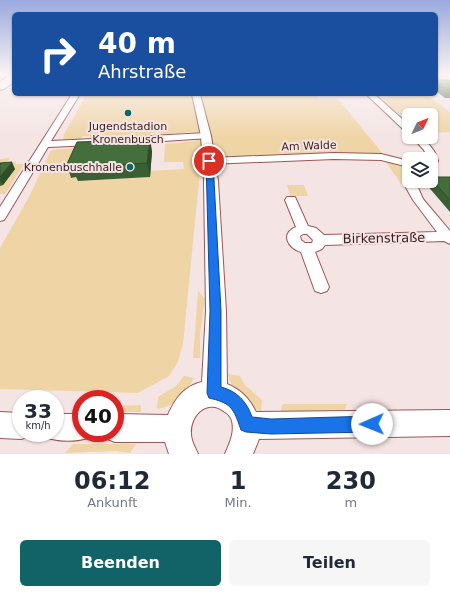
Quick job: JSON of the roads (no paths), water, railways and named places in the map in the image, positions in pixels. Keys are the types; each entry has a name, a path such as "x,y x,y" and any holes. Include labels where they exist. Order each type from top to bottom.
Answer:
{"street":[{"path":"0,217 45,144 46,139 75,96"},
{"path":"196,96 206,136 209,161 216,311 214,393"},
{"path":"372,96 402,124"},
{"path":"121,141 206,136"},
{"path":"45,144 106,142"},
{"path":"424,144 430,152"},
{"name":"Am Walde","path":"209,161 334,156 381,157 402,162"},
{"name":"Birkenstraße","path":"411,188 449,238"},
{"path":"291,200 303,229"},
{"path":"303,229 315,233 320,240 317,246 307,248 299,246 293,238 295,233 303,229"},
{"name":"Birkenstraße","path":"320,240 449,238"},
{"path":"307,248 321,287"},
{"path":"124,430 180,442 181,414 190,402 201,395 214,393 225,395 235,402 243,412 246,425 246,437 239,454"},
{"path":"246,425 450,424"},
{"path":"0,425 12,426"}],"place":[{"name":"Jugendstadion Kronenbusch","path":"128,113"},
{"name":"Kronenbuschhalle","path":"130,167"}]}
